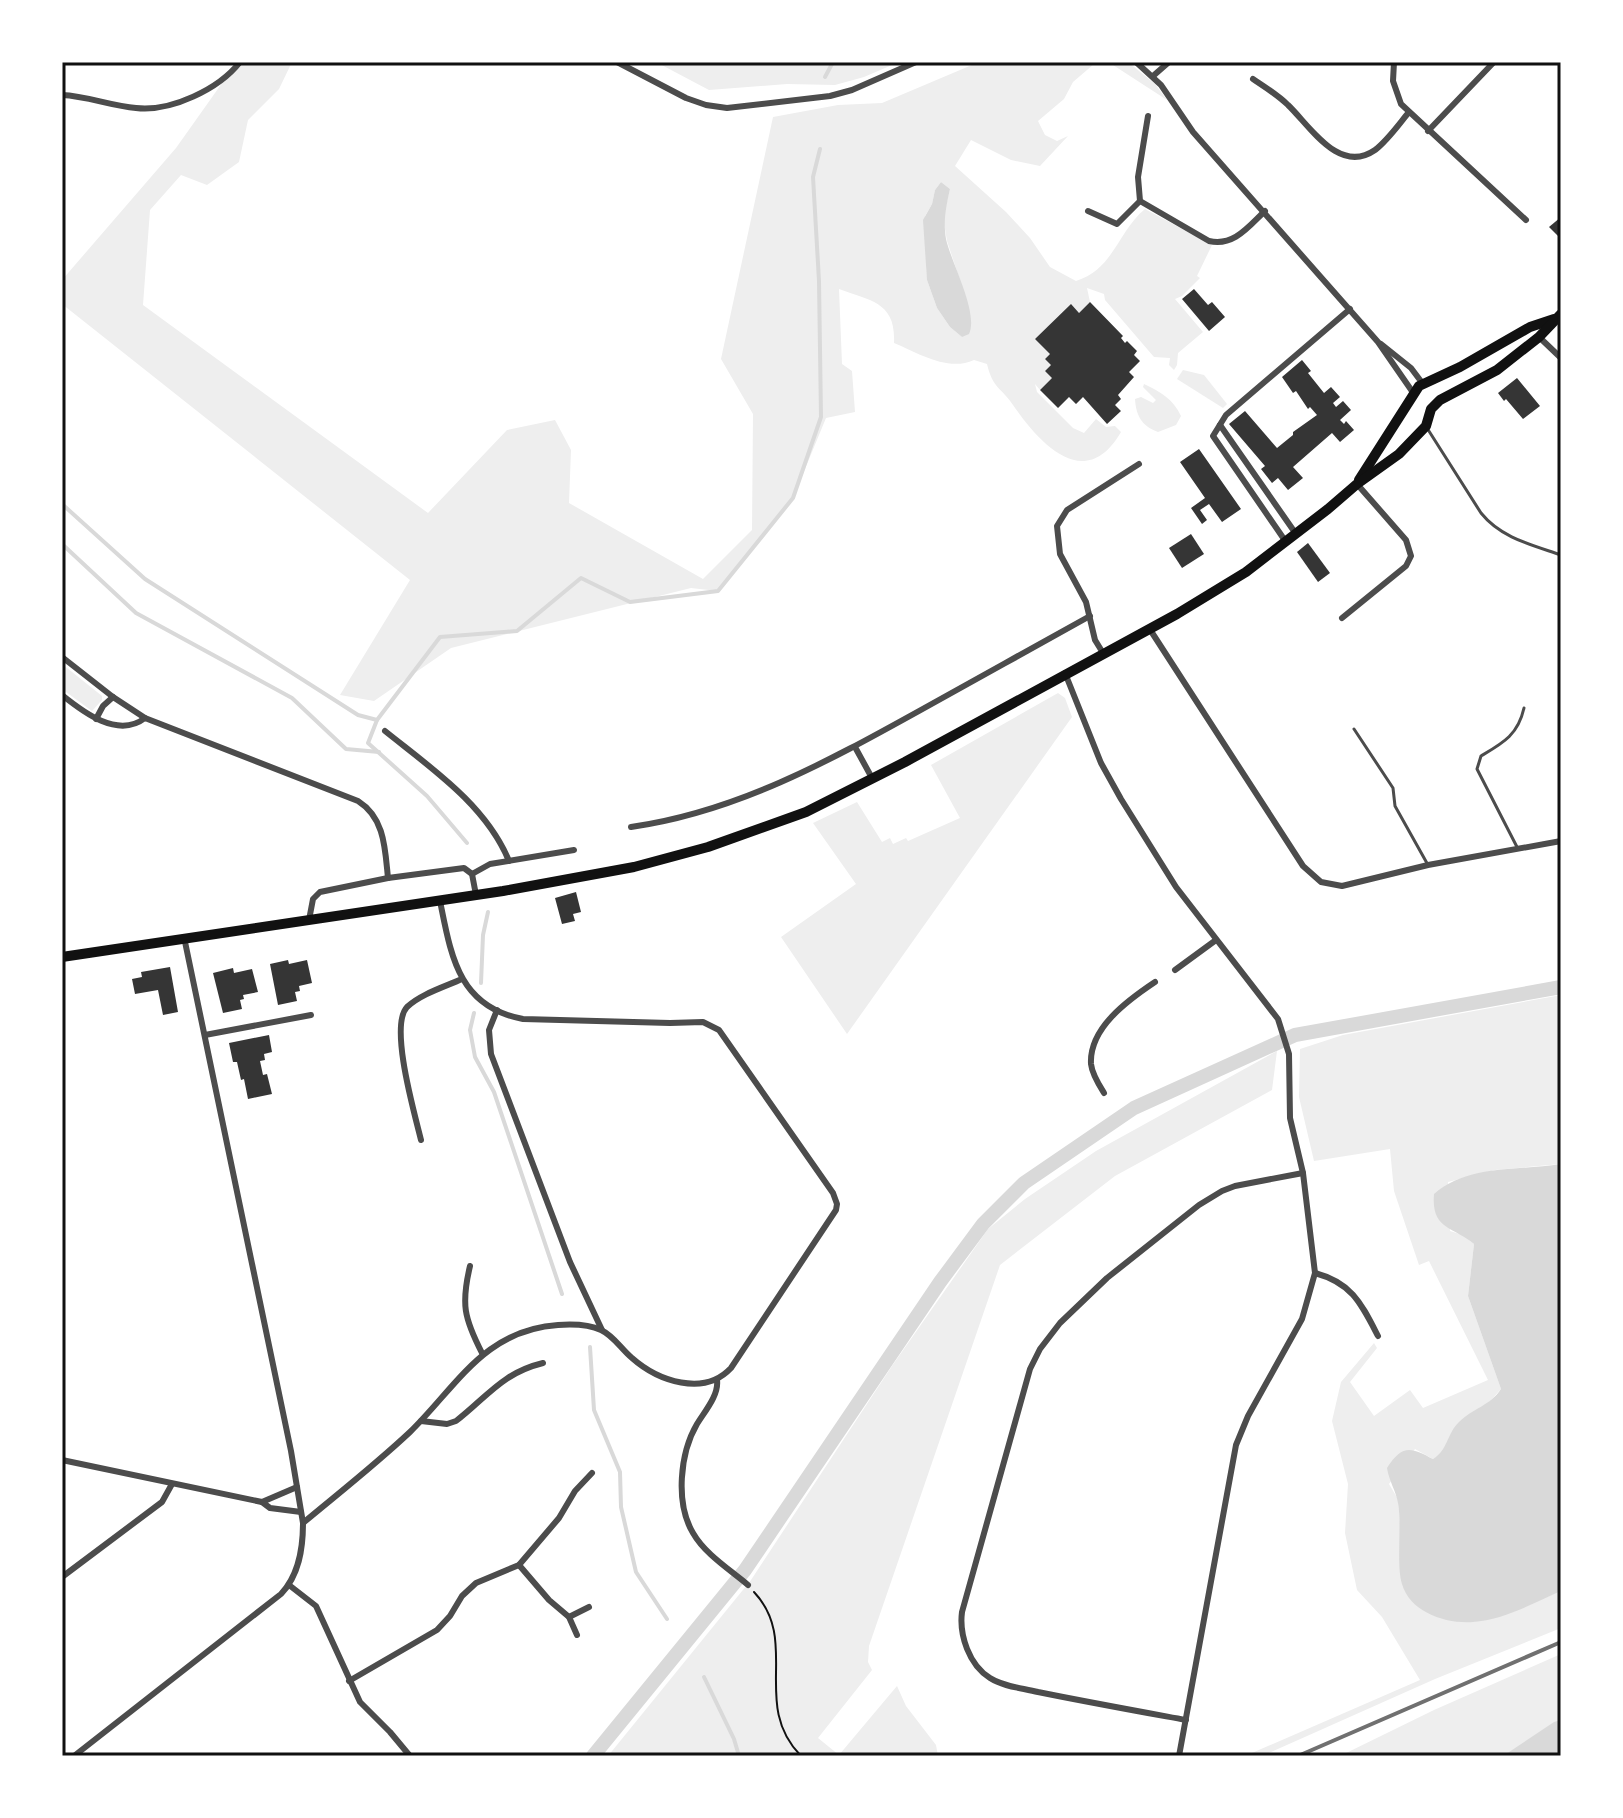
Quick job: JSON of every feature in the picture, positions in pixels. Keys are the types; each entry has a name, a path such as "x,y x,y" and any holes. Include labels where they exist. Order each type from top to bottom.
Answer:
{"main road":[{"path":"1357,484 1425,384 1530,327 1558,316"},
{"path":"62,957 440,901 670,859 785,821 872,778 1226,585 1286,542 1357,484 1386,466 1426,426 1431,409 1440,400 1497,370 1539,337 1558,316"},
{"path":"1425,384 1437,388 1440,400"},
{"path":"1414,396 1419,408 1431,409"}],"street":[{"path":"62,95 138,109 159,108 219,83 240,62"},
{"path":"617,62 686,98 727,108 830,96 852,90 916,62"},
{"path":"1136,62 1167,92 1193,132 1378,342 1414,396"},
{"path":"1153,76 1169,62"},
{"path":"1394,62 1396,94 1409,112 1526,220"},
{"path":"1428,131 1494,62"},
{"path":"1253,79 1282,99 1322,142 1334,151 1350,156 1373,151 1409,112"},
{"path":"1088,211 1117,224 1140,201 1138,177 1148,116"},
{"path":"1140,201 1209,241 1218,243 1236,238 1265,211"},
{"path":"1286,542 1213,436 1226,415 1350,309"},
{"path":"1530,327 1561,358"},
{"path":"1378,342 1411,368 1425,384"},
{"path":"1220,425 1296,534"},
{"path":"1103,653 1095,640 1086,602 1060,554 1057,526 1063,514 1072,507 1139,464"},
{"path":"1342,618 1406,566 1411,556 1406,540 1357,484"},
{"path":"631,827 696,814 746,798 855,747 1090,616"},
{"path":"1149,628 1303,866 1321,882 1342,886 1428,865 1561,841"},
{"path":"62,657 145,718 364,804 381,827 388,878"},
{"path":"1065,673 1095,750 1121,799 1176,887 1280,1023 1289,1054 1290,1118 1303,1173 1315,1273 1302,1319 1248,1416 1236,1445 1179,1756"},
{"path":"62,695 96,719 116,725 135,723 145,718"},
{"path":"96,719 103,706 113,697"},
{"path":"385,731 477,810 498,835 509,861"},
{"path":"855,747 872,778"},
{"path":"472,874 484,866 574,850"},
{"path":"309,920 313,899 320,892 459,867 472,874"},
{"path":"472,874 476,895"},
{"path":"440,901 449,950 462,979 468,989 497,1010 523,1019 703,1022 714,1026 835,1197 835,1213 731,1368 717,1380 691,1384 667,1378 637,1362 602,1330 570,1262 491,1054 489,1030 497,1010"},
{"path":"74,1756 270,1605 289,1585 301,1552 303,1523 297,1487 184,937"},
{"path":"1175,970 1216,940"},
{"path":"421,1140 401,1046 400,1018 407,1007 462,979"},
{"path":"1104,1093 1091,1067 1093,1045 1106,1024 1155,982"},
{"path":"205,1035 311,1015"},
{"path":"1186,1720 1067,1698 991,1679 974,1660 963,1638 962,1612 1030,1369 1051,1333 1107,1278 1210,1198 1235,1186 1303,1173"},
{"path":"470,1266 464,1309 468,1326 482,1353"},
{"path":"1315,1273 1338,1281 1351,1292 1378,1336"},
{"path":"303,1523 421,1421 482,1353 513,1336 534,1329 573,1325 602,1330"},
{"path":"421,1421 447,1424 456,1421 497,1383 543,1363"},
{"path":"717,1380 716,1392 690,1438 682,1468 684,1497 690,1526 697,1539 748,1585"},
{"path":"62,1460 262,1502 270,1508 301,1512"},
{"path":"349,1681 420,1641 444,1623 469,1588 519,1565 592,1473"},
{"path":"62,1577 162,1502 172,1484"},
{"path":"262,1502 297,1487"},
{"path":"519,1565 549,1600 569,1617 577,1635"},
{"path":"289,1585 316,1606 349,1681 366,1710 410,1756"},
{"path":"569,1617 589,1607"}],"lane":[{"path":"1426,426 1492,526 1507,535 1561,555"},
{"path":"1519,850 1477,769 1481,756 1512,737 1521,724 1524,708"},
{"path":"1354,729 1393,788 1395,806 1428,865"}],"path":[{"path":"748,1585 763,1602 774,1628 777,1639 775,1683 778,1717 790,1744 801,1756"}],"shaded area":[{"path":"237,62 292,62 279,89 248,120 239,162 207,185 181,175 150,210 143,305 428,513 507,430 555,420 571,450 569,503 703,579 752,530 753,414 721,359 773,117 838,105 882,103 979,62 1128,62 1155,84 1167,100 1113,65 1094,64 1073,82 1064,99 1038,121 1045,135 1057,141 1068,136 1040,166 1011,160 971,140 955,166 1006,212 1030,238 1050,267 1076,281 1099,268 1145,209 1212,245 1197,276 1200,278 1175,299 1203,332 1178,353 1174,370 1169,365 1170,358 1154,357 1105,300 1104,294 1087,288 1090,302 1079,313 1071,305 1035,339 1050,354 1045,359 1051,365 1045,371 1052,378 1040,390 1035,384 1037,392 1073,428 1084,433 1096,419 1106,427 1115,426 1121,432 1107,450 1093,459 1078,461 1049,447 1036,434 995,383 987,364 974,360 944,363 894,343 894,329 886,311 871,301 839,289 842,364 852,371 855,412 826,418 793,498 718,591 691,588 451,648 374,701 340,695 410,580 62,304 62,280 176,148","holes":["941,182 950,189 943,217 947,241 967,301 962,337 950,327 937,308 927,280 925,216"]},
{"path":"656,62 899,62 835,85 787,84 709,90"},
{"path":"941,182 950,189 945,220 946,239 970,314 969,334 962,337 950,327 937,308 927,280 923,220"},
{"path":"1183,370 1204,375 1227,404 1223,408 1177,379"},
{"path":"1144,384 1174,405 1181,416 1176,425 1158,432 1141,420 1135,399 1141,397 1153,403 1156,400 1143,387"},
{"path":"62,664 102,696 92,711 62,689"},
{"path":"1058,693 1065,698 1072,717 847,1034 781,937 856,884 813,823 857,802 882,842 890,838 893,844 906,838 908,841 960,818 931,765"},
{"path":"1561,995 1561,1164 1495,1170 1448,1182 1450,1231 1463,1235 1474,1244 1468,1296 1501,1389 1442,1454 1433,1459 1415,1449 1389,1484 1398,1499 1401,1536 1472,1622 1506,1614 1561,1591 1561,1628 1435,1679 1262,1756 1245,1756 1420,1680 1382,1617 1357,1590 1345,1533 1348,1484 1332,1421 1341,1382 1374,1343 1377,1348 1350,1382 1374,1416 1410,1390 1423,1408 1488,1380 1429,1261 1419,1265 1394,1191 1390,1149 1314,1161 1299,1097 1300,1049 1343,1035"},
{"path":"1277,1051 1272,1090 1115,1176 1000,1265 869,1646 868,1662 872,1670 818,1738 839,1755 897,1686 906,1706 936,1745 938,1756 608,1756 751,1580 892,1366 988,1229 1025,1199 1096,1151"},
{"path":"1561,1164 1561,1591 1496,1618 1473,1622 1451,1621 1421,1609 1406,1594 1399,1566 1398,1503 1387,1468 1397,1455 1407,1450 1433,1459 1442,1451 1459,1422 1501,1389 1468,1296 1474,1244 1440,1221 1434,1206 1434,1194 1448,1184 1478,1173"},
{"path":"1561,1654 1561,1720 1503,1756 1340,1756 1434,1710"},
{"path":"1561,1720 1561,1756 1503,1756 1554,1722"}],"building":[{"path":"1561,217 1561,233 1558,236 1549,227"},
{"path":"1194,289 1208,305 1212,302 1225,317 1209,331 1182,299"},
{"path":"1090,302 1123,336 1121,338 1125,343 1127,341 1137,351 1134,355 1140,361 1129,372 1134,377 1118,395 1121,399 1115,405 1121,411 1107,424 1083,397 1076,404 1069,397 1058,408 1040,390 1052,378 1045,371 1051,365 1045,359 1050,354 1035,339 1071,304 1079,313"},
{"path":"1302,360 1324,393 1331,387 1340,397 1333,403 1336,407 1343,401 1351,410 1340,420 1344,424 1346,421 1354,430 1340,442 1332,433 1293,467 1303,478 1288,490 1278,478 1272,483 1261,469 1265,466 1229,424 1245,411 1277,448 1317,415 1310,407 1308,409 1296,391 1293,393 1282,377"},
{"path":"1517,378 1540,406 1523,419 1498,393"},
{"path":"1199,449 1241,509 1222,522 1209,504 1200,510 1207,520 1202,524 1191,508 1205,498 1180,462"},
{"path":"1191,534 1204,554 1182,568 1169,548"},
{"path":"1308,543 1330,573 1318,582 1297,552"},
{"path":"576,892 581,912 573,914 575,921 562,924 555,898"},
{"path":"288,960 289,964 307,960 312,983 299,986 300,991 295,992 297,1001 278,1005 270,964"},
{"path":"170,967 178,1012 163,1015 158,990 135,994 132,979 142,977 141,972"},
{"path":"233,968 234,973 252,969 258,992 243,995 244,999 240,1000 242,1009 223,1013 213,973"},
{"path":"269,1035 272,1052 264,1054 265,1060 260,1061 272,1094 248,1099 244,1079 241,1080 237,1062 233,1062 229,1043"}],"waterway":[{"path":"825,77 833,62"},
{"path":"467,843 427,796 368,743 377,720 440,637 517,631 581,578 630,602 718,591 793,498 821,417 819,281 813,177 820,149"},
{"path":"62,504 145,579 358,715 377,720"},
{"path":"62,544 136,613 292,698 346,749 379,752"},
{"path":"481,983 483,935 488,912"},
{"path":"593,1756 745,1570 940,1282 983,1224 1024,1183 1134,1108 1295,1035 1561,987"},
{"path":"474,1013 470,1030 475,1057 494,1092 562,1294"},
{"path":"590,1347 594,1410 620,1472 621,1507 636,1572 667,1619"},
{"path":"704,1677 739,1756"}],"railway":[{"path":"1298,1756 1561,1642"}]}
